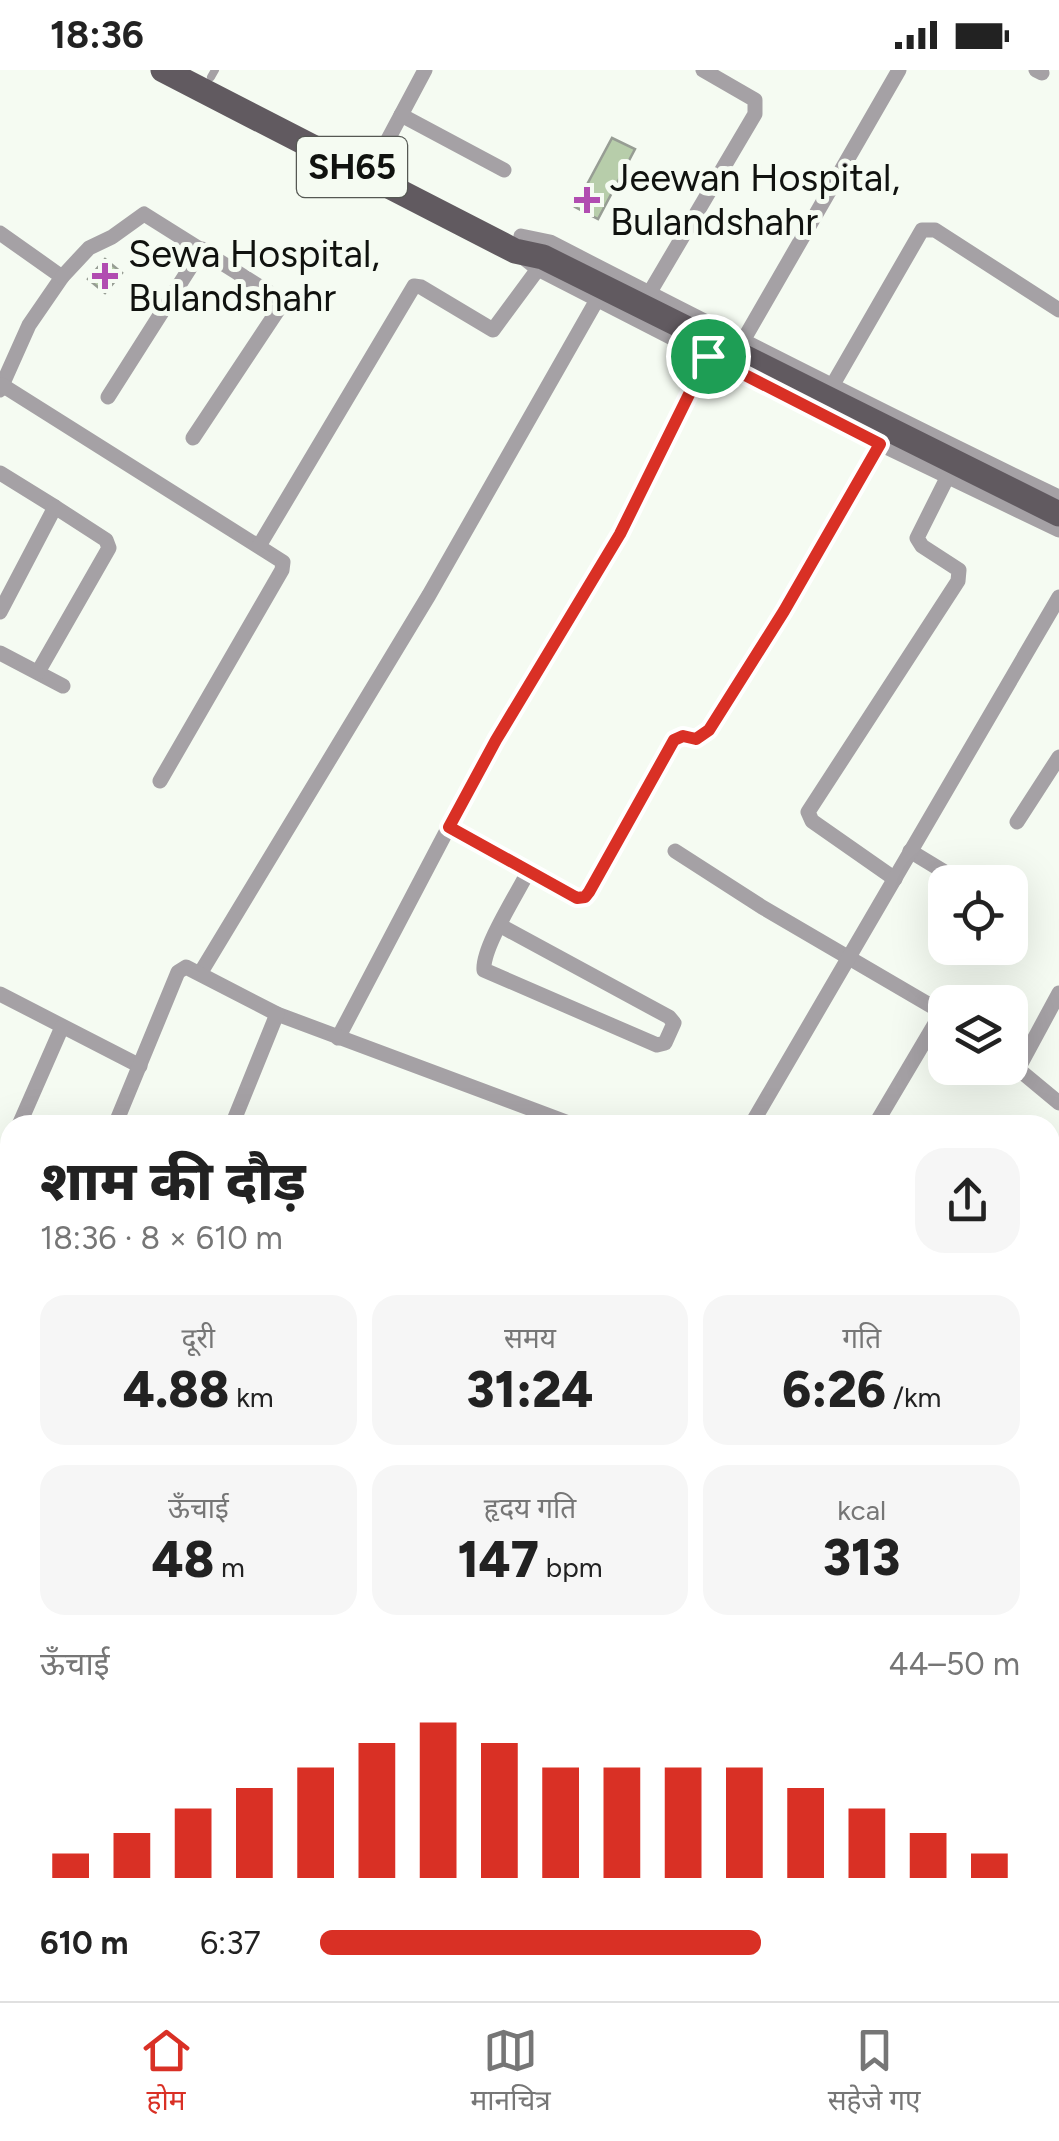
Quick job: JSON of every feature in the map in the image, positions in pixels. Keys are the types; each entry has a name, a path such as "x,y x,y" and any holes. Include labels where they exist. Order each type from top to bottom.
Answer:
{"main road":[{"name":"SH65","path":"163,70 518,243"},
{"name":"SH65","path":"207,72 518,243 541,263 1059,514"}],"street":[{"path":"376,162 425,70"},
{"path":"650,292 755,114 755,100 703,70"},
{"path":"744,339 899,70"},
{"path":"401,115 504,170"},
{"path":"160,781 282,570 281,560 1,388 29,324 62,278 89,248 122,230 139,215 148,216 282,302 193,438"},
{"path":"832,386 922,230 935,230 1059,310"},
{"path":"0,233 62,278"},
{"path":"518,243 550,242 1059,496"},
{"path":"108,397 202,250"},
{"path":"259,546 414,286 493,330 541,263 708,356 1059,530"},
{"path":"201,972 429,595 598,298"},
{"path":"338,1038 496,740 626,522 708,356"},
{"path":"449,827 577,898 585,897 670,744 678,737 696,739 709,730 784,611 880,444"},
{"path":"0,473 106,540 109,548 38,672"},
{"path":"895,879 812,821 808,812 958,580 959,570 917,538 948,476"},
{"path":"0,612 54,507"},
{"path":"759,1115 1059,598"},
{"path":"0,653 64,686"},
{"path":"1016,822 1059,757"},
{"path":"675,851 762,907 928,1003"},
{"path":"910,851 933,865"},
{"path":"501,926 669,1017 674,1022 665,1043 656,1045 484,970 484,960 501,926 528,872"},
{"path":"119,1115 178,972 186,966 277,1014 547,1115"},
{"path":"1059,993 1018,1070 1059,1103"},
{"path":"0,994 140,1066"},
{"path":"236,1115 277,1014"},
{"path":"23,1115 62,1027"},
{"path":"880,1115 928,1038"}],"building":[{"path":"612,138 635,149 598,219 575,207"},
{"path":"105,259 122,273 105,293 88,279"}],"place":[{"name":"Jeewan Hospital, Bulandshahr","path":"587,200"},
{"name":"Sewa Hospital, Bulandshahr","path":"105,276"}],"route":[{"path":"708,356 880,444 784,611 709,730 701,738 683,736 670,744 589,892 581,899 449,827 496,740 620,534 708,356"}]}
